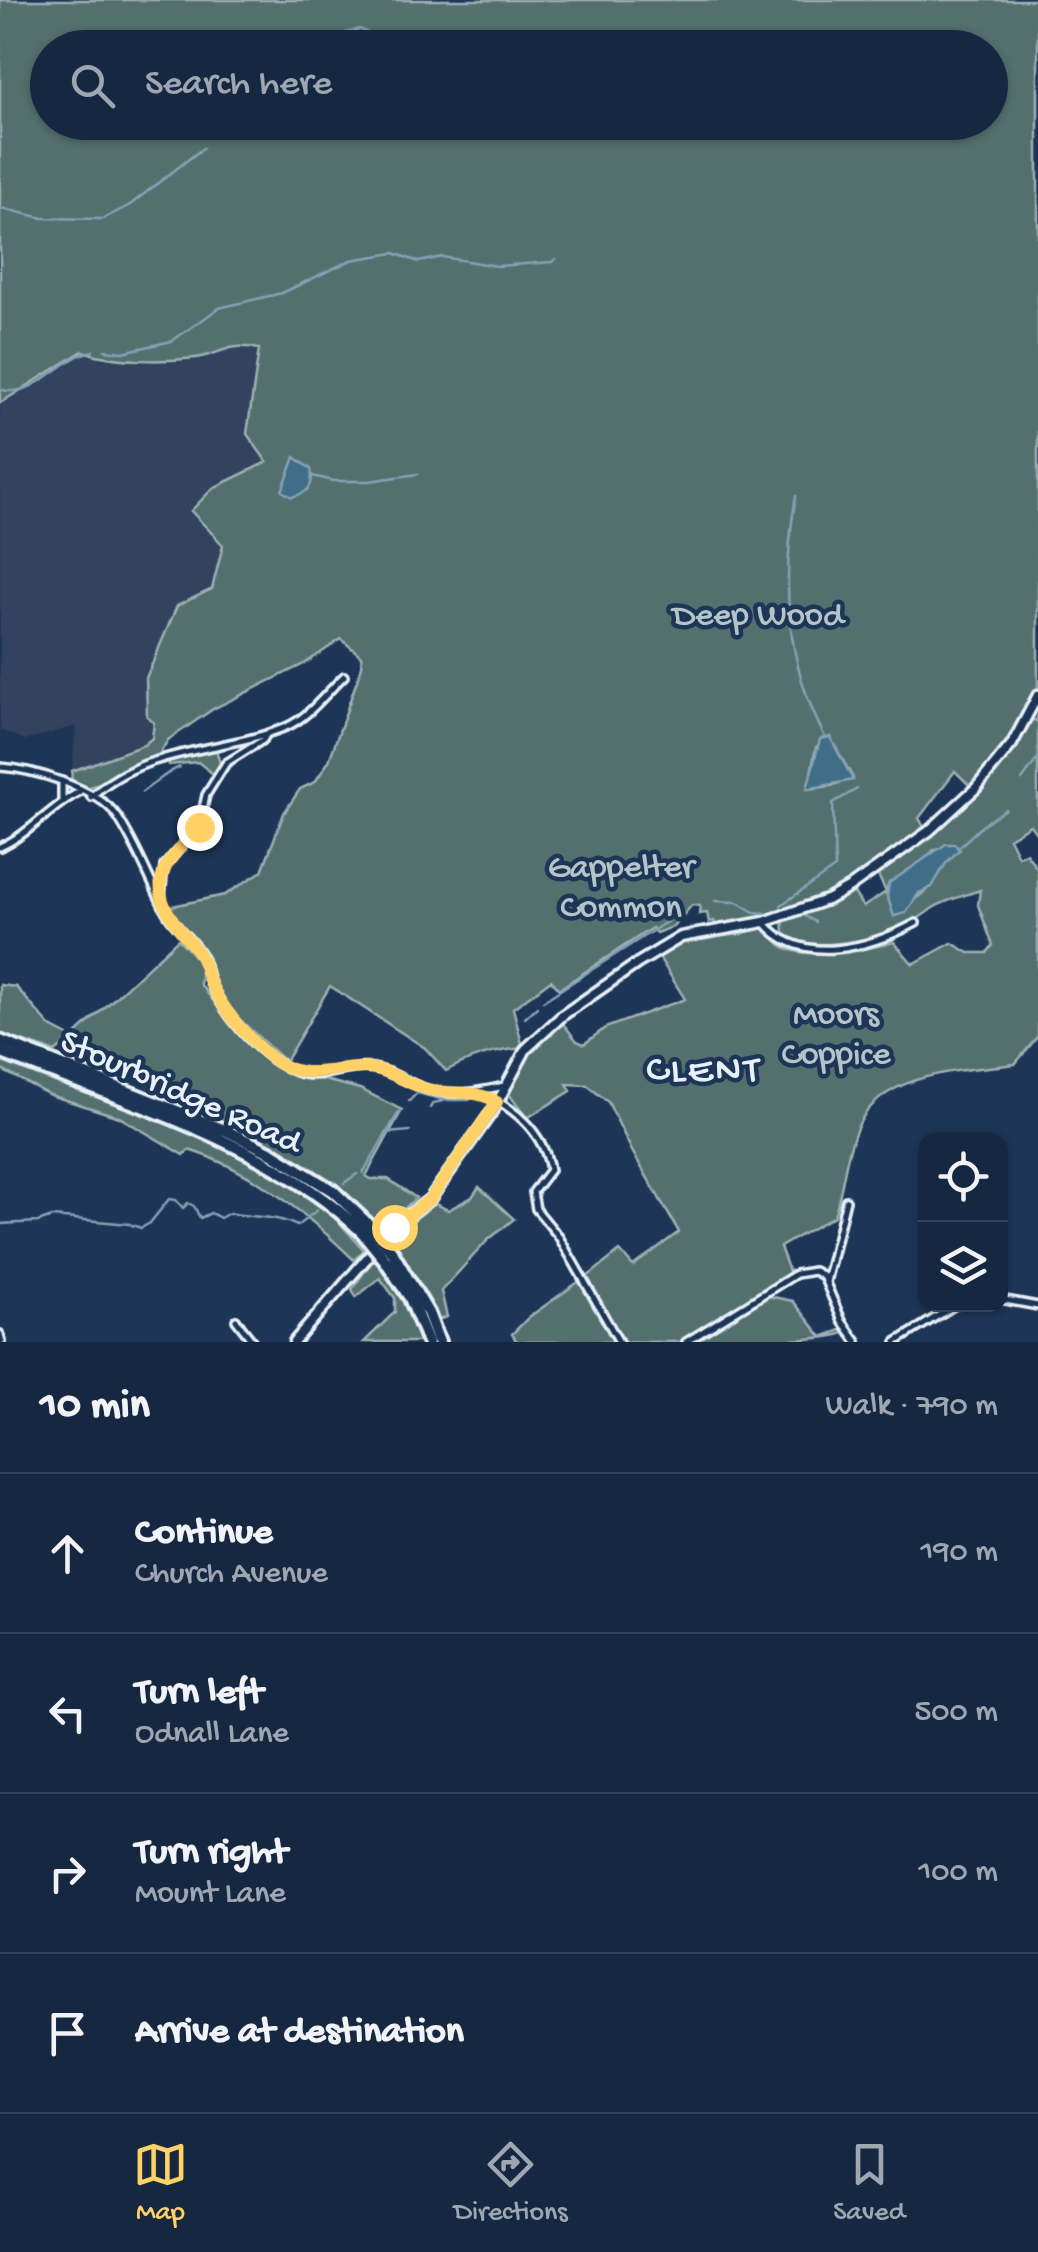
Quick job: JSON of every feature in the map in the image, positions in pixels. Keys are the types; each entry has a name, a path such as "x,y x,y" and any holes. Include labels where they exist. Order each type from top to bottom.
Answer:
{"highway":[{"name":"Stourbridge Road","path":"0,1041 227,1131 272,1152 332,1191 388,1256 428,1313 439,1342"},
{"name":"Stourbridge Road","path":"0,1052 267,1162 367,1230"},
{"name":"Stourbridge Road","path":"388,1256 428,1342"}],"street":[{"path":"91,796 148,762 266,733 297,721 344,676"},
{"path":"294,1342 394,1227 430,1199 497,1102 526,1049 563,1015 682,937 764,922 830,899 929,831 996,766 1038,695"},
{"path":"160,900 164,866 199,827 206,796 226,764 262,740 266,733"},
{"path":"246,738 250,748"},
{"path":"0,767 42,772 91,796 116,814 167,915 202,956 214,992 234,1020 281,1064 314,1075 368,1068 428,1090 478,1092 504,1086"},
{"path":"62,781 62,801"},
{"path":"0,847 80,792"},
{"path":"764,922 782,940 806,949 855,946 916,923"},
{"path":"478,1092 518,1113 547,1156 550,1170 535,1186 532,1201 559,1237 620,1342"},
{"path":"826,1285 846,1200"},
{"path":"686,1342 796,1274 818,1272 857,1342"},
{"path":"1008,1300 1038,1306"},
{"path":"896,1342 945,1312"},
{"path":"236,1320 253,1342"},
{"path":"0,1334 2,1342"}],"shaded area":[{"path":"234,345 259,348 254,390 268,462 213,487 223,545 212,589 177,606 152,738 144,745 72,771 76,726 26,740 0,730 0,404 83,351 104,359 198,358"},
{"path":"295,457 311,469 312,480 306,491 292,497 282,491"},
{"path":"830,737 853,780 807,789 820,739"},
{"path":"946,844 955,844 959,850 932,887 919,893 906,913 894,916 887,896 889,883"}],"green space":[{"path":"0,0 1038,0 1038,687 1008,739 970,786 955,771 919,818 925,829 828,895 717,930 707,913 699,914 700,906 692,905 673,927 656,933 652,928 559,989 551,980 513,1008 523,1048 483,1055 446,1071 425,1048 330,986 286,1060 237,1017 218,991 206,954 167,907 225,895 262,871 284,813 300,789 315,782 329,761 362,666 361,656 341,639 306,663 213,709 168,740 159,755 86,789 71,783 72,771 144,745 152,738 154,723 147,716 146,678 177,606 212,589 223,545 191,511 213,488 267,462 247,434 259,349 239,347 196,358 155,360 83,351 0,403","holes":["830,737 853,778 808,789 816,747"]},
{"name":"Moors Coppice","path":"1038,715 1038,836 1030,825 1009,838 1018,856 1026,853 1038,870 1038,1036 1015,1064 928,1077 887,1093 871,1106 854,1135 834,1216 780,1247 790,1274 682,1342 623,1342 587,1277 620,1251 633,1266 679,1232 608,1102 587,1085 567,1084 571,1091 527,1118 506,1090 518,1066 561,1021 584,1044 605,1028 685,999 657,954 683,941 741,934 765,926 781,945 804,953 836,953 894,942 913,964 952,943 969,953 987,953 993,945 978,905 980,890 940,904 901,928 855,941 821,944 793,939 784,933 783,916 824,907 851,888 863,907 886,892 876,871 971,797 999,767 1030,719 1036,721","holes":["934,850 959,850 946,862 932,886 894,916 886,892 889,883 920,864"]},
{"path":"247,742 242,750 239,744 216,749 220,764 213,774 198,762 169,765 167,759"},
{"path":"178,939 199,964 200,984 236,1029 285,1070 360,1089 402,1110 366,1176 388,1179 416,1198 383,1228 317,1173 229,1127 162,1099 146,1081 149,1077 72,1039 55,1052 0,1034 0,985 16,987 51,1027 72,1038"},
{"path":"0,1061 166,1122 247,1158 321,1205 364,1250 354,1260 298,1210 257,1181 189,1150 184,1155 119,1117 50,1095 0,1069"},
{"path":"479,1187 514,1219 488,1240 441,1291 447,1317 438,1320 393,1237 397,1229 433,1203 448,1210 472,1197"},
{"path":"373,1260 379,1261 413,1316 422,1342 364,1342 395,1312 395,1298 380,1278 356,1297 352,1289"},
{"path":"581,1280 614,1342 517,1342 512,1334 529,1317"},
{"path":"768,1296 793,1301 822,1337 841,1330 844,1333 832,1336 794,1340 694,1341"}],"waterway":[{"path":"357,30 362,30"},
{"path":"0,208 43,218 103,219 130,205 203,148"},
{"path":"105,350 123,352 172,341 219,308 282,293 351,260 394,253 419,262 442,257 497,266 556,259"},
{"path":"2,390 27,388 70,360 93,351"},
{"path":"312,476 334,481 369,481 418,474"},
{"path":"796,496 789,558 790,620 801,679 825,737"},
{"path":"1022,780 1038,758"},
{"path":"142,792 180,767"},
{"path":"781,905 835,868 833,803 857,789"},
{"path":"959,847 1006,809"},
{"path":"715,901 737,902 754,912 765,913"},
{"path":"800,913 815,922"},
{"path":"543,1001 671,919"},
{"path":"525,1018 537,1007"},
{"path":"409,1101 417,1093 444,1100 469,1100"},
{"path":"430,1108 443,1101"},
{"path":"363,1173 399,1112"},
{"path":"387,1133 410,1131"},
{"path":"344,1183 357,1174"},
{"path":"132,1225 141,1228 150,1223 169,1199 183,1208 188,1203 194,1206 200,1218 211,1213 220,1218 229,1213 272,1218 297,1226 317,1210"},
{"path":"0,1224 38,1222 52,1217 130,1224"}],"district":[{"name":"CLENT","path":"704,1066"}],"route":[{"path":"199,827 164,866 160,900 167,915 202,956 214,992 234,1020 270,1057 296,1072 314,1075 368,1068 428,1090 478,1092 497,1102 430,1199 394,1227"}],"park label":[{"name":"Deep Wood","path":"758,612"},
{"name":"Gappelter Common","path":"621,884"}]}
